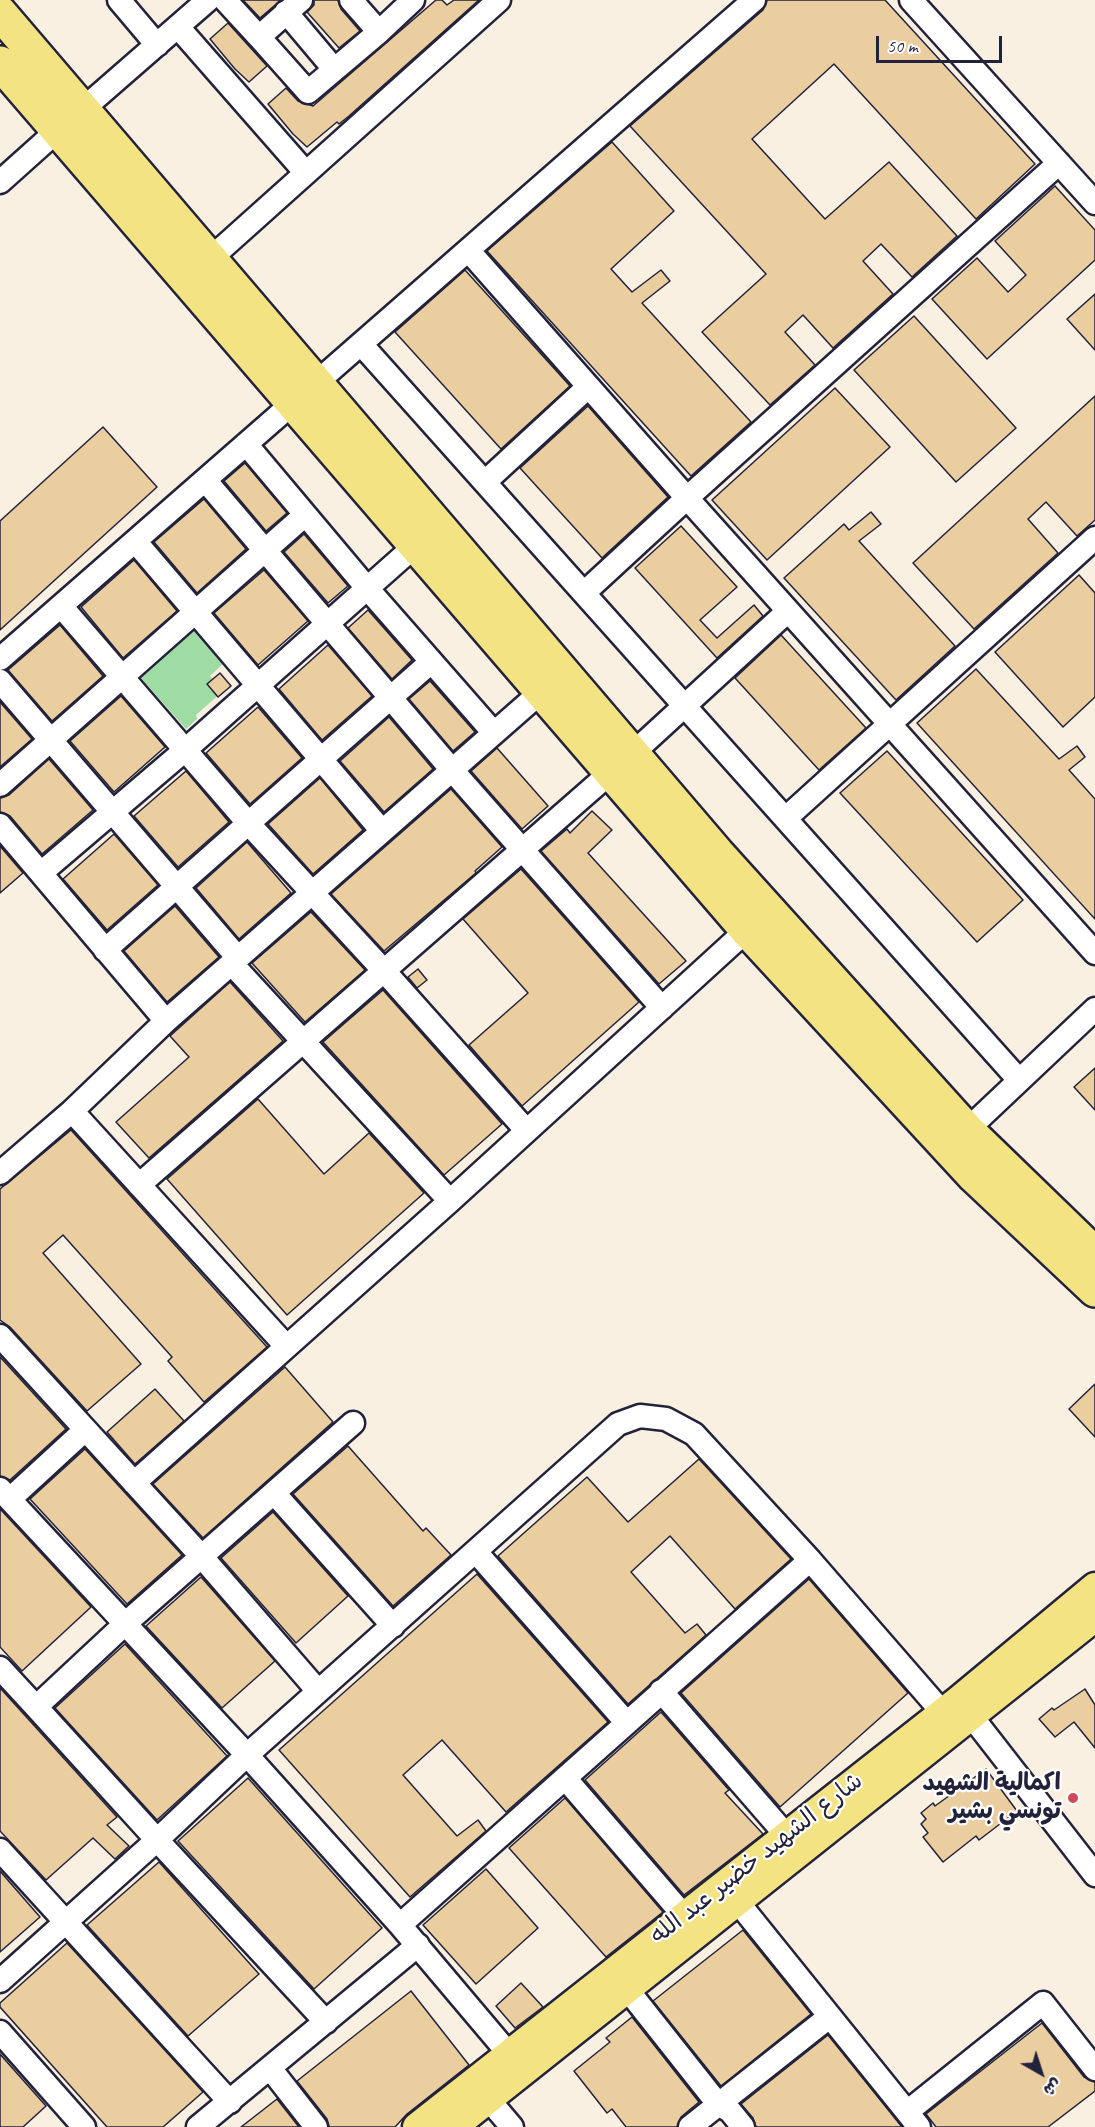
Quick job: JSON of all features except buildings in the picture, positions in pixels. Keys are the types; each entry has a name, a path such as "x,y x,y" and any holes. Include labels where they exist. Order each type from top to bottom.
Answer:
{"highway":[{"path":"0,13 210,259 416,545 541,692 718,854 967,1130 1095,1254"},
{"path":"0,63 58,130 305,393 621,764 747,930 974,1176 1095,1290"}],"main road":[{"name":"شارع الشهيد خضير عبد الله","path":"417,2127 482,2091 627,1989 737,1901 1095,1587"},
{"name":"شارع الشهيد خضير عبد الله","path":"453,2127 509,2054 786,1835 958,1709 1095,1617"}],"street":[{"path":"119,0 157,45"},
{"path":"83,109 208,0"},
{"path":"225,0 308,92 413,0"},
{"path":"351,0 379,32"},
{"path":"210,259 499,0"},
{"path":"0,659 754,0"},
{"path":"911,0 1095,203"},
{"path":"259,37 294,6 334,69"},
{"path":"178,27 306,173"},
{"path":"0,182 58,130"},
{"path":"585,592 1059,163"},
{"path":"468,250 888,724 1095,953"},
{"path":"361,344 1019,1080"},
{"path":"485,482 588,387"},
{"path":"246,444 367,588 494,733"},
{"path":"205,480 452,770 662,1008"},
{"path":"0,785 305,515"},
{"path":"786,818 1095,538"},
{"path":"135,541 382,831"},
{"path":"41,873 184,751 416,545"},
{"path":"61,606 184,751 526,1130"},
{"path":"139,1185 621,764 788,611"},
{"path":"105,950 431,662"},
{"path":"0,681 114,812 303,1043 450,1201"},
{"path":"0,1173 72,1111 166,1021 541,692"},
{"path":"0,825 166,1021"},
{"path":"134,1483 450,1201 747,930"},
{"path":"967,1130 1095,1009"},
{"path":"72,1111 286,1346"},
{"path":"0,1336 202,1557 318,1691"},
{"path":"0,1981 158,1840 318,1691 618,1424 640,1416 666,1419 694,1434 810,1560 958,1709 1095,1875"},
{"path":"36,1707 126,1623 353,1423"},
{"path":"85,1430 5,1494 126,1623 400,1924 509,2054"},
{"path":"274,1493 393,1626"},
{"path":"476,1552 627,1722"},
{"path":"400,1924 810,1560"},
{"path":"0,1668 326,2022"},
{"path":"661,1691 786,1835"},
{"path":"565,1778 685,1917"},
{"path":"0,1850 230,2102"},
{"path":"737,1901 913,2120 1043,2003 1095,2069"},
{"path":"198,2127 417,1945"},
{"path":"627,1989 718,2104 730,2111 743,2127"},
{"path":"690,2127 830,2017"},
{"path":"0,2032 72,2123"},
{"path":"270,2068 316,2127"},
{"path":"482,2091 512,2127"}],"green space":[{"path":"189,622 225,662 210,676 223,691 196,715 197,719 186,729 135,671"}],"place":[{"name":"اكمالية الشهيد تونسي بشير","path":"1073,1798"}]}
